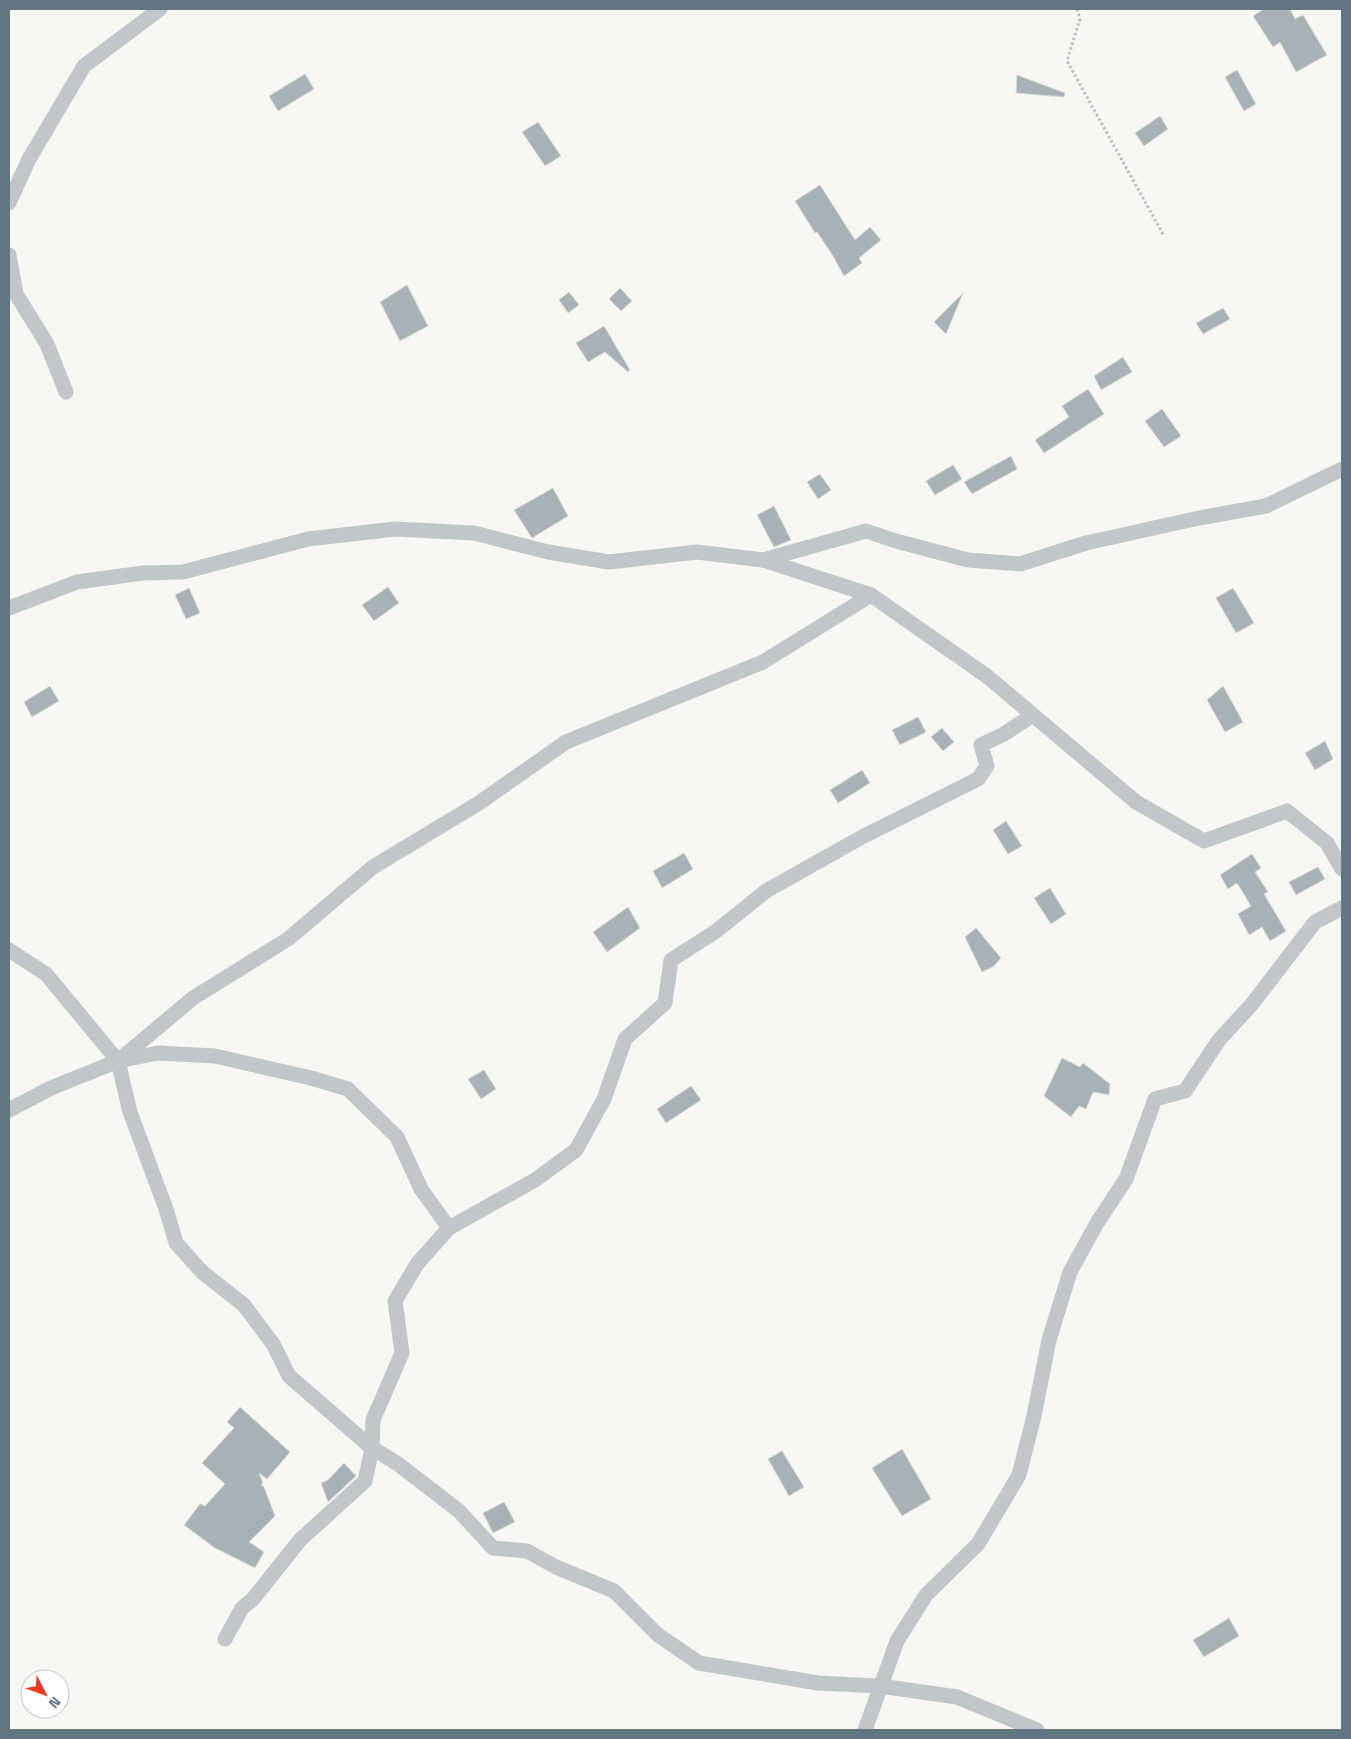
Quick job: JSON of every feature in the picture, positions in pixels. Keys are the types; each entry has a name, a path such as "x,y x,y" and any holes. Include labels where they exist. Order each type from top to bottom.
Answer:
{"street":[{"path":"9,203 29,159 84,66 160,9"},
{"path":"9,255 16,294 47,344 66,392"},
{"path":"763,560 866,531 968,560 1020,564 1086,543 1199,518 1266,506 1342,469"},
{"path":"9,608 77,582 142,573 183,572 308,539 395,529 474,533 548,552 609,562 697,552 763,560 871,595 988,677 1136,802 1204,841 1287,811 1327,843 1342,869"},
{"path":"118,1061 193,998 288,939 372,867 479,803 566,742 763,662 871,595"},
{"path":"225,1639 242,1608 253,1599 300,1540 365,1481 372,1448 372,1420 402,1352 395,1301 417,1264 449,1228 536,1180 576,1150 604,1099 625,1039 665,1003 671,960 715,932 766,890 862,837 978,780 986,766 981,745 1033,715"},
{"path":"864,1730 897,1641 926,1595 978,1544 1019,1475 1034,1416 1048,1340 1070,1272 1097,1223 1126,1179 1155,1099 1185,1091 1219,1040 1252,1004 1315,922 1342,908"},
{"path":"9,950 46,974 118,1061 130,1112 166,1209 176,1243 202,1272 244,1305 273,1344 289,1376 372,1448 398,1464 459,1512 493,1548 527,1551 556,1568 614,1592 658,1635 698,1664 818,1683 880,1686 957,1697 1038,1730"},
{"path":"9,1110 51,1088 118,1061 158,1054 215,1056 311,1078 348,1089 398,1137 421,1189 449,1228"}],"path":[{"path":"1076,9 1080,19 1067,61 1164,236"}],"building":[{"path":"1264,9 1290,9 1295,19 1303,15 1327,55 1296,72 1280,42 1273,47 1253,16"},
{"path":"1237,70 1256,104 1244,111 1225,77"},
{"path":"305,74 314,89 278,111 269,96"},
{"path":"1017,75 1065,93 1064,97 1016,93"},
{"path":"1160,116 1168,129 1144,146 1135,133"},
{"path":"538,122 561,156 545,166 522,132"},
{"path":"820,185 855,240 870,227 881,240 859,258 862,263 844,276 833,256 817,232 815,233 795,201"},
{"path":"407,285 428,326 400,341 380,302"},
{"path":"620,288 632,301 621,311 609,299"},
{"path":"569,292 579,305 568,313 559,300"},
{"path":"963,293 946,334 934,322"},
{"path":"1223,308 1230,319 1203,334 1196,323"},
{"path":"604,326 630,370 628,372 605,352 588,362 576,343"},
{"path":"1123,357 1132,372 1101,390 1094,376"},
{"path":"1088,389 1104,414 1044,453 1035,440 1069,417 1062,406"},
{"path":"1162,409 1181,436 1164,447 1145,421"},
{"path":"1011,456 1017,469 972,494 964,482"},
{"path":"953,465 962,479 935,495 926,481"},
{"path":"820,474 831,490 818,499 807,482"},
{"path":"553,488 568,516 532,538 514,510"},
{"path":"774,506 791,540 774,547 757,515"},
{"path":"388,587 399,603 374,621 362,605"},
{"path":"189,588 200,613 186,619 175,595"},
{"path":"1233,588 1254,623 1236,633 1216,598"},
{"path":"50,686 59,701 32,717 24,702"},
{"path":"1223,686 1243,722 1225,732 1207,700"},
{"path":"918,717 926,732 900,745 892,730"},
{"path":"942,728 954,742 943,751 931,737"},
{"path":"1325,741 1333,759 1315,770 1305,753"},
{"path":"862,770 870,783 838,803 830,790"},
{"path":"1006,821 1022,846 1008,854 993,830"},
{"path":"684,853 693,869 662,888 653,871"},
{"path":"1252,854 1261,868 1255,872 1268,892 1264,894 1286,931 1270,941 1262,927 1249,935 1238,914 1251,906 1237,883 1228,889 1220,875"},
{"path":"1318,867 1325,879 1296,895 1289,882"},
{"path":"1050,888 1066,914 1051,924 1034,898"},
{"path":"628,907 640,928 607,952 593,932"},
{"path":"976,928 1001,958 994,966 982,972 965,937"},
{"path":"1062,1058 1080,1067 1083,1063 1110,1084 1109,1095 1093,1092 1086,1109 1079,1106 1071,1117 1044,1096"},
{"path":"484,1070 496,1089 481,1099 468,1079"},
{"path":"691,1086 701,1100 666,1123 657,1109"},
{"path":"240,1407 290,1452 267,1479 259,1473 263,1483 261,1485 264,1487 275,1516 249,1542 264,1552 255,1568 215,1548 184,1525 200,1504 205,1506 225,1484 202,1463 234,1428 227,1422"},
{"path":"902,1449 931,1499 902,1516 872,1468"},
{"path":"782,1451 804,1487 789,1496 768,1459"},
{"path":"344,1463 356,1476 328,1502 321,1483 328,1480"},
{"path":"504,1502 515,1522 493,1533 483,1513"},
{"path":"1229,1618 1239,1636 1204,1657 1193,1640"}]}
